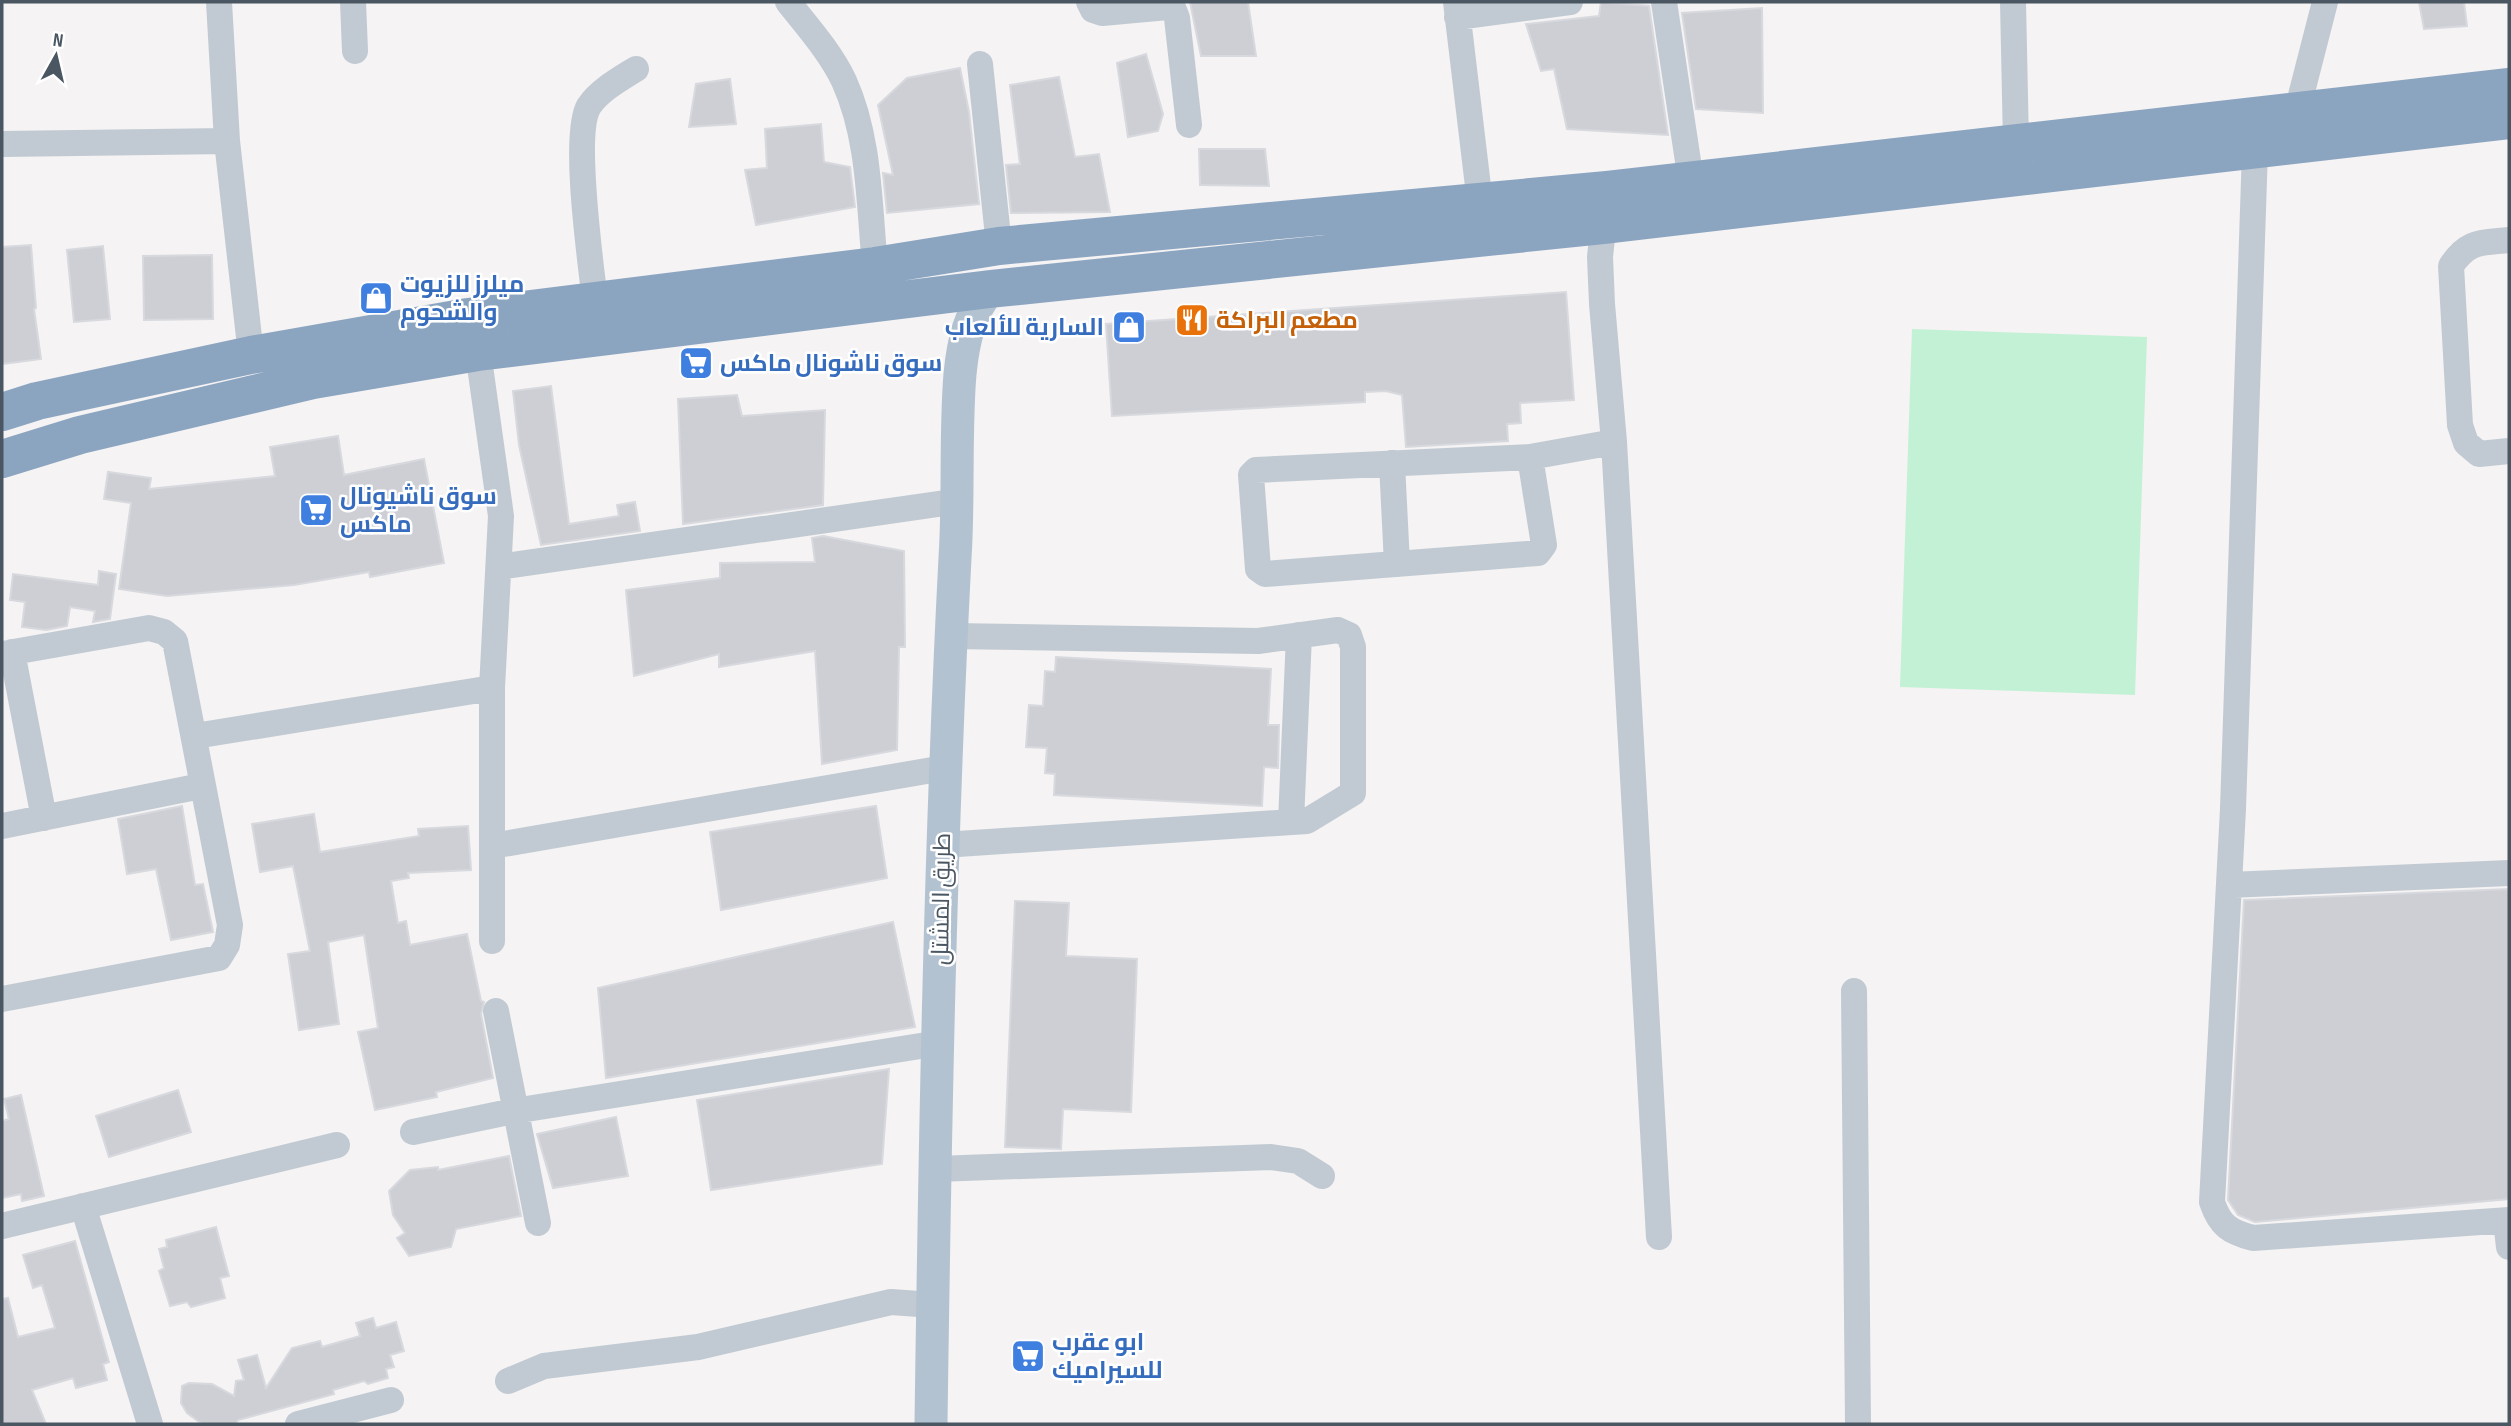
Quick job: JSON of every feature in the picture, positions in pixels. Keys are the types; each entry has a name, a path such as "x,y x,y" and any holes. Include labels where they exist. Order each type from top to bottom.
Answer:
{"highway":[{"path":"2,412 37,401 251,355 468,317 875,266 999,246 1480,203 1605,208 1691,181 2509,87"},
{"path":"2,459 80,435 313,380 478,352 926,298 1605,208 2255,150 2509,120"}],"main road":[{"name":"طريق المشتل","path":"932,1424 944,768 959,501 960,373 969,323 975,306 990,289"},
{"name":"طريق المشتل","path":"926,298 939,311 950,330 960,373"}],"street":[{"path":"219,2 227,141 251,355"},
{"path":"353,2 355,51"},
{"path":"788,2 843,79 857,117 865,160 875,266"},
{"path":"1089,2 1093,10 1102,13 1168,7 1174,10 1189,125"},
{"path":"1480,203 1456,9 1570,2"},
{"path":"1664,2 1691,181"},
{"path":"2013,2 2017,144"},
{"path":"2297,111 2325,2"},
{"path":"980,64 999,246"},
{"path":"595,301 583,197 583,141 588,108 610,87 636,69"},
{"path":"2,145 227,141"},
{"path":"2255,150 2229,885 2212,1202 2218,1220 2231,1232 2253,1238 2507,1220 2509,1247"},
{"path":"1605,208 1602,304 1614,442 1658,1237"},
{"path":"2509,240 2480,243 2461,250 2451,266 2460,425 2466,443 2479,454 2509,451"},
{"path":"478,352 501,516 492,688 492,941"},
{"path":"1531,457 1544,545 1538,553 1261,572 1251,475 1256,470 1531,457 1614,442"},
{"path":"1392,463 1396,564"},
{"path":"499,567 959,501"},
{"path":"2,999 219,958 227,945 230,925 201,786 195,736 175,641 164,632 149,628 7,653 44,818"},
{"path":"943,845 1307,821 1353,793 1353,647 1349,635 1338,630 1258,641 951,636"},
{"path":"1291,822 1298,635"},
{"path":"195,736 492,688"},
{"path":"492,846 944,768"},
{"path":"2,826 201,786"},
{"path":"2229,885 2509,873"},
{"path":"1854,991 1858,1424"},
{"path":"496,1011 538,1223"},
{"path":"413,1132 514,1111 939,1043"},
{"path":"2,1226 337,1145"},
{"path":"936,1169 1272,1157 1298,1161 1322,1177"},
{"path":"83,1206 150,1424"},
{"path":"508,1381 544,1366 698,1347 816,1322 891,1302 933,1305"},
{"path":"298,1424 391,1400"}],"green space":[{"path":"1912,329 2147,337 2135,695 1900,687"}],"building":[{"path":"1190,2 1248,2 1256,56 1201,56"},
{"path":"1601,2 1649,6 1668,135 1567,129 1554,69 1541,71 1526,24 1599,16"},
{"path":"2419,2 2464,2 2467,26 2424,29"},
{"path":"1762,8 1763,113 1696,109 1682,13"},
{"path":"1146,54 1163,114 1158,131 1128,137 1117,63"},
{"path":"960,68 969,112 979,204 887,213 883,173 893,175 878,105 907,78"},
{"path":"1059,77 1075,157 1099,154 1110,212 1011,213 1006,165 1020,164 1010,85"},
{"path":"730,79 736,124 689,127 696,84"},
{"path":"821,124 824,162 850,167 855,207 756,225 745,170 767,168 765,129"},
{"path":"1199,149 1265,149 1269,186 1200,185"},
{"path":"31,245 34,309 41,359 2,364 2,247"},
{"path":"103,246 110,319 74,322 67,250"},
{"path":"212,255 213,319 144,320 143,256"},
{"path":"1566,292 1574,400 1520,403 1521,423 1507,424 1508,441 1406,447 1402,395 1386,391 1365,392 1365,402 1112,416 1106,324"},
{"path":"551,386 569,524 619,516 617,505 635,502 640,531 541,545 519,445 513,391"},
{"path":"737,395 742,416 825,410 823,505 683,524 678,399"},
{"path":"338,436 344,475 424,459 444,563 370,577 369,572 294,585 167,596 119,589 131,503 104,499 108,472 151,478 149,489 275,476 270,447"},
{"path":"823,536 904,551 905,647 899,647 897,750 822,764 815,651 719,667 719,654 634,676 626,590 720,578 720,563 815,562 812,538"},
{"path":"99,571 116,574 110,619 93,622 95,611 70,607 67,626 46,630 22,627 25,602 10,600 13,574 98,585"},
{"path":"1056,657 1271,669 1268,725 1279,725 1278,768 1264,767 1262,806 1054,795 1055,774 1045,773 1047,748 1026,747 1029,705 1043,706 1045,671 1055,672"},
{"path":"182,806 195,885 203,884 213,932 171,940 156,869 127,874 118,819"},
{"path":"876,806 887,878 721,910 710,832"},
{"path":"314,814 320,852 419,836 418,829 468,826 471,870 408,873 409,878 391,881 398,923 406,921 410,945 467,934 481,1001 484,1002 481,1014 493,1078 436,1092 437,1097 375,1110 358,1032 378,1028 364,935 328,942 339,1024 299,1030 288,954 310,951 293,866 260,872 252,824"},
{"path":"2509,889 2509,1199 2255,1222 2238,1215 2228,1200 2244,900"},
{"path":"1015,901 1069,903 1066,956 1137,959 1131,1112 1063,1109 1061,1149 1005,1147"},
{"path":"893,922 915,1027 606,1078 598,988"},
{"path":"889,1069 882,1164 711,1190 697,1100"},
{"path":"178,1090 191,1132 109,1157 96,1116"},
{"path":"21,1095 44,1196 22,1201 21,1194 2,1198 2,1121 9,1119 4,1099"},
{"path":"616,1117 628,1176 553,1188 537,1134"},
{"path":"509,1156 521,1216 456,1229 451,1247 409,1256 397,1238 405,1233 393,1215 389,1191 410,1170 438,1167 438,1170"},
{"path":"216,1227 229,1276 220,1278 225,1298 191,1307 187,1302 170,1306 159,1271 164,1268 159,1249 167,1247 166,1240"},
{"path":"75,1241 109,1362 103,1364 107,1380 76,1388 73,1378 32,1390 46,1424 2,1424 2,1299 8,1298 18,1337 55,1328 42,1285 33,1288 23,1255"},
{"path":"373,1318 376,1328 396,1322 404,1351 390,1355 394,1367 386,1369 388,1378 368,1384 364,1381 333,1390 334,1394 238,1420 236,1424 202,1424 187,1413 181,1403 182,1386 189,1383 212,1384 234,1396 236,1381 244,1380 238,1360 257,1355 266,1388 292,1348 320,1341 322,1347 360,1336 356,1323"}],"place":[{"name":"ميلرز للزيوت والشحوم","path":"376,298"},
{"name":"مطعم البراكة","path":"1192,320"},
{"name":"السارية للألعاب","path":"1129,327"},
{"name":"سوق ناشونال ماكس","path":"696,363"},
{"name":"سوق ناشيونال ماكس","path":"316,510"},
{"name":"ابو عقرب للسيراميك","path":"1028,1356"}]}
